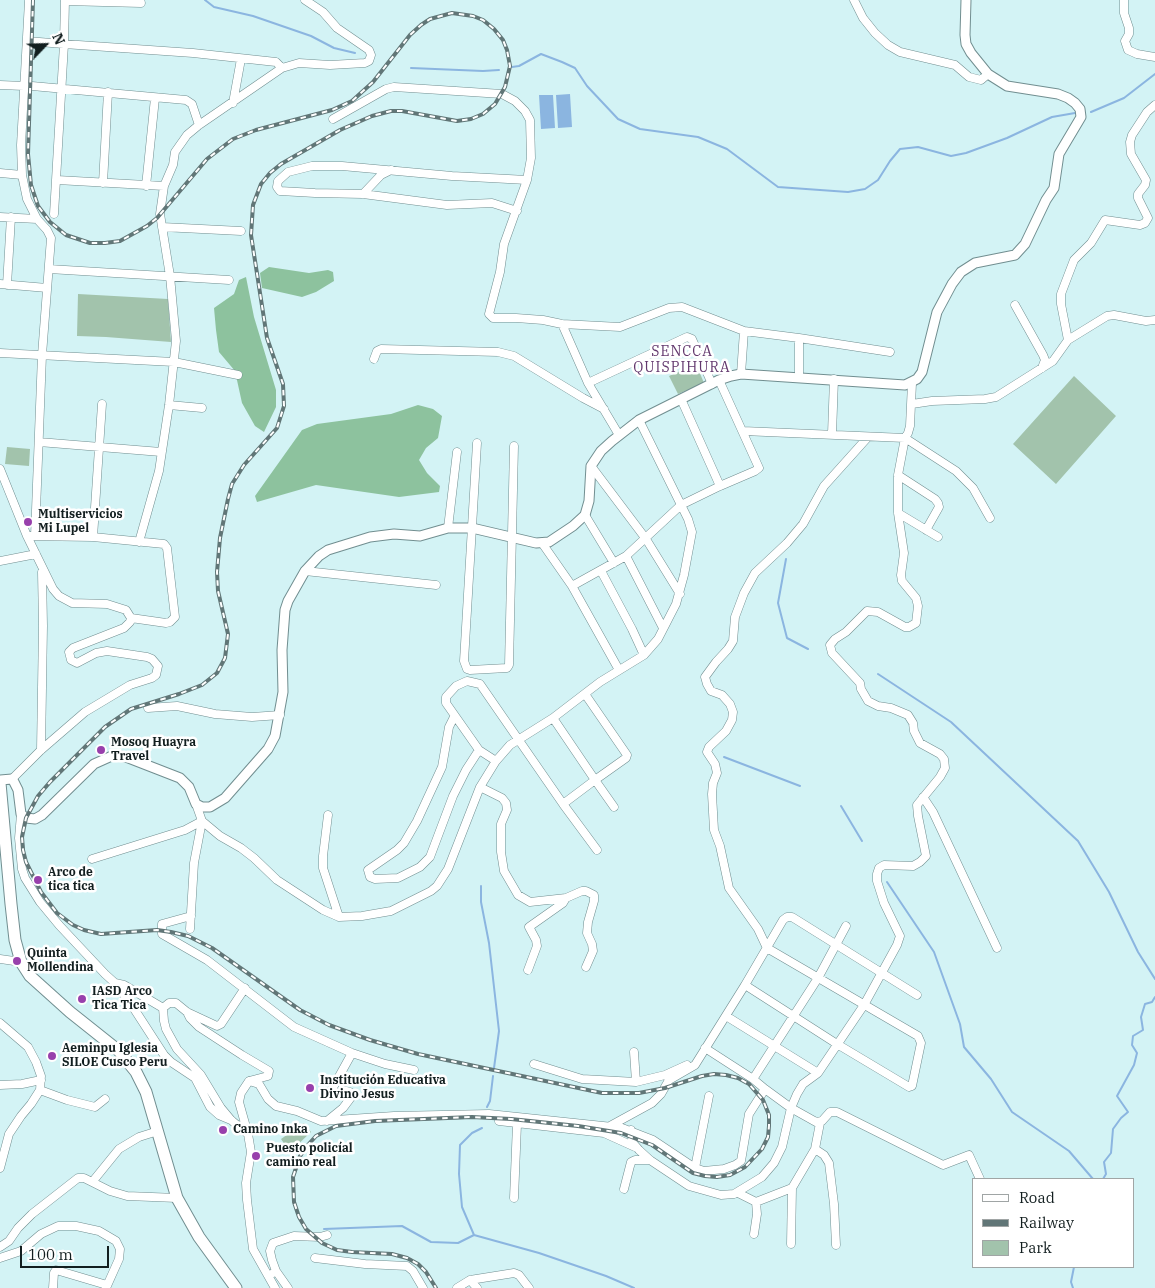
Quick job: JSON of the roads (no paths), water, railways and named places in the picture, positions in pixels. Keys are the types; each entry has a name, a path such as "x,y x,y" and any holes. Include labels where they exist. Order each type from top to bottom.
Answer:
{"highway":[{"path":"0,781 11,904 17,948 21,962 30,976 70,1012 110,1043 125,1058 143,1086 177,1198 199,1237 236,1288"}],"main road":[{"path":"0,781 12,779 18,790 21,814 28,819 37,818 94,764 114,756 126,757 180,778 189,787 196,804 210,807 225,798 268,749 275,736 283,692 282,650 285,610 305,571 319,556 328,550 370,537 394,534 420,536 448,528 472,528 542,543 549,542 585,515 589,501 591,466 601,451 619,435 639,420 681,399 716,382 741,374 906,385 912,383 922,372 937,312 952,284 961,272 975,263 1015,255 1025,244 1046,200 1054,188 1059,154 1081,117 1080,109 1068,98 1058,94 1007,86 988,74 966,44 966,0"}],"street":[{"path":"54,214 66,0 141,3"},
{"path":"139,542 154,492 169,405 176,340 170,276 160,207 164,186 178,147 187,135 282,68 299,63 330,65 365,63 369,61 372,55 369,50 337,28 323,12 305,0"},
{"path":"854,0 863,18 875,33 888,45 900,52 955,65 969,77 981,80 988,74"},
{"path":"1124,0 1124,13 1129,28 1129,34 1125,41 1128,50 1137,54 1155,57"},
{"path":"29,1 27,42 28,86 22,175 27,199 37,219 47,230 51,238 31,536"},
{"path":"27,42 184,52 276,62 282,68"},
{"path":"233,103 241,58"},
{"path":"0,85 108,92 189,101 192,104 199,125"},
{"path":"333,118 386,89 394,88 502,94 515,101 525,111 530,120 531,158 528,180 504,244 500,272 489,314 493,318 543,320 562,324 620,327 669,308 682,307 744,331 890,352"},
{"path":"103,183 108,92"},
{"path":"146,186 155,98"},
{"path":"1068,340 1061,304 1061,294 1074,260 1091,243 1105,220 1140,225 1145,223 1148,218 1138,198 1138,194 1145,185 1146,180 1131,154 1130,142 1132,135 1146,112 1155,105"},
{"path":"516,211 492,203 447,205 363,194 280,191 277,187 278,181 288,172 312,166 342,166 452,176 528,180"},
{"path":"363,194 381,175 392,170"},
{"path":"0,173 22,175"},
{"path":"56,180 164,186"},
{"path":"0,217 37,219"},
{"path":"11,217 4,284 47,288"},
{"path":"162,227 241,231"},
{"path":"49,269 229,280"},
{"path":"1016,305 1045,360 1041,370"},
{"path":"912,404 996,397 1054,361 1068,340 1106,316 1114,314 1146,321 1155,320"},
{"path":"562,324 588,383 619,435"},
{"path":"741,374 744,331"},
{"path":"572,586 626,556 682,505 759,468 743,431 692,339 687,337 588,383"},
{"path":"799,338 799,377"},
{"path":"374,359 377,351 381,349 498,352 514,356 604,409"},
{"path":"0,353 174,362 238,375"},
{"path":"832,434 834,379"},
{"path":"631,1130 632,1140 636,1147 650,1160 689,1186 720,1195 738,1193 762,1177 774,1163 782,1147 791,1108 803,1084 818,1074 864,1004 895,951 900,936 884,903 877,881 877,874 879,868 884,865 913,866 926,856 917,805 940,777 945,768 944,759 940,754 920,742 908,715 868,701 861,689 860,683 830,649 832,643 839,635 846,632 867,611 878,612 905,627 916,623 918,606 916,598 902,581 901,575 904,553 898,513 898,475 905,438 910,426 912,383"},
{"path":"681,399 720,486"},
{"path":"93,537 102,404"},
{"path":"169,405 202,408"},
{"path":"202,821 220,836 247,853 277,880 323,910 338,916 362,916 391,911 438,886 448,869 480,786 496,761 510,745 553,718 619,670 644,655 658,639 680,594 692,532 682,505 639,420"},
{"path":"743,431 905,438 956,471 973,488 990,518"},
{"path":"745,985 908,1087 912,1086 921,1043 920,1038 767,948 758,929 729,888 720,846 714,830 713,789 716,774 715,764 707,752 709,746 726,731 732,720 733,712 730,704 722,695 711,691 705,677 732,642 735,617 744,593 755,573 787,543 803,524 824,486 868,437"},
{"path":"38,442 161,452"},
{"path":"477,443 472,556 464,661 466,669 470,670 507,668 510,665 514,446"},
{"path":"448,528 457,452"},
{"path":"591,466 646,539 680,594"},
{"path":"0,469 53,589 65,600 72,603 107,604 126,610 130,618 130,622 124,628 73,648 68,652 69,658 77,663 96,653 107,651 147,657 152,659 158,666 156,675 130,685 85,712 40,750 12,779"},
{"path":"898,475 935,499 938,503 939,507 926,530"},
{"path":"898,513 938,537"},
{"path":"585,515 614,563"},
{"path":"31,536 93,537 162,544 166,547 176,614 173,620 166,623 130,618"},
{"path":"542,543 572,586 619,670"},
{"path":"0,561 36,554"},
{"path":"626,556 663,628"},
{"path":"40,750 43,626 42,566"},
{"path":"305,571 436,585"},
{"path":"601,571 644,655"},
{"path":"496,761 479,750 446,703 446,697 456,686 467,681 480,684 562,804 597,850"},
{"path":"562,804 627,756 585,694"},
{"path":"148,708 177,706 215,714 252,717 280,715"},
{"path":"454,717 450,727 442,767 417,821 404,843 368,870 370,877 375,879 398,878 420,867 430,857 453,796 479,750"},
{"path":"553,718 614,807"},
{"path":"480,786 502,798 506,803 507,810 501,824 501,852 504,871 518,895 530,902 566,898 582,891 586,891 594,896 587,934 593,951 586,967"},
{"path":"923,797 997,948"},
{"path":"190,929 194,863 202,821 196,804"},
{"path":"21,814 19,847 22,868 28,883 53,919 115,983 164,1055 195,1078 210,1107 219,1115 231,1120"},
{"path":"328,815 323,856 324,868 338,916"},
{"path":"92,860 185,830 202,821"},
{"path":"528,970 537,946 529,927 563,903 566,898"},
{"path":"191,916 162,924 162,934 207,960 294,1027 352,1053 385,1064 414,1070"},
{"path":"610,1126 652,1103 661,1094 667,1082 695,1065 783,920 787,917 792,917 917,994"},
{"path":"753,1079 818,978 846,926"},
{"path":"0,959 21,962"},
{"path":"115,983 124,985 163,1008"},
{"path":"163,1008 169,1003 175,1003 187,1012 215,1027 219,1026 245,988"},
{"path":"163,1008 166,1029 177,1049 201,1075 221,1108 231,1120 248,1134"},
{"path":"187,1012 192,1021 200,1027 270,1071 268,1076 249,1081 241,1093 239,1102 251,1152 246,1193 253,1249 275,1288"},
{"path":"726,1016 818,1074"},
{"path":"0,1023 28,1047 36,1062 41,1080 40,1090 8,1134 0,1168"},
{"path":"705,1048 753,1079 791,1108 816,1122 820,1122"},
{"path":"634,1052 636,1082"},
{"path":"326,1121 343,1108 352,1096 350,1092 346,1091 334,1094 331,1091 352,1053"},
{"path":"534,1064 582,1079 636,1082 665,1076 698,1060"},
{"path":"0,1085 22,1084 41,1080"},
{"path":"249,1081 259,1084 268,1099 276,1106 298,1111 326,1121 464,1114 604,1133 636,1147"},
{"path":"499,1121 610,1126 631,1130 653,1140 695,1168 704,1171 715,1171 735,1165 741,1161 749,1114 765,1089"},
{"path":"40,1090 67,1100 95,1107 105,1099"},
{"path":"695,1168 708,1096"},
{"path":"791,1244 792,1188 814,1149 820,1122 830,1112 836,1112 943,1165 969,1155 980,1178"},
{"path":"513,1121 514,1198"},
{"path":"93,1181 120,1150 139,1137 158,1131"},
{"path":"814,1149 824,1155 829,1163 836,1245"},
{"path":"624,1189 632,1162 635,1160 650,1160"},
{"path":"0,1247 9,1241 18,1228 32,1214 74,1180 84,1178 110,1191 128,1196 177,1198"},
{"path":"738,1193 756,1202 792,1188"},
{"path":"754,1234 757,1214 756,1202"},
{"path":"0,1258 20,1251 41,1234 58,1226 76,1226 99,1231 116,1241 120,1249 119,1259 107,1286 56,1270 53,1288"},
{"path":"288,1288 276,1271 272,1260 270,1251 274,1243 294,1236 327,1235"},
{"path":"315,1258 365,1264 408,1266 423,1288"},
{"path":"267,1276 276,1271"},
{"path":"456,1288 470,1280 514,1274 519,1275 530,1288"},
{"path":"470,1280 476,1288"}],"water":[{"path":"570,94 572,127 558,128 556,95"},
{"path":"539,95 553,95 555,128 541,129"}],"waterway":[{"path":"205,0 214,7 253,16 311,36 334,48 355,53"},
{"path":"512,67 519,66 541,54 562,62 575,68 587,86 618,119 640,129 698,137 727,149 778,187 848,192 865,189 878,180 900,149 918,147 951,156 966,153 1007,138 1052,117 1075,113"},
{"path":"411,68 499,70"},
{"path":"1091,112 1124,98 1155,74"},
{"path":"786,559 778,603 787,638 808,649"},
{"path":"878,674 951,722 1078,841 1109,892 1138,952 1155,979"},
{"path":"724,757 800,786"},
{"path":"841,806 862,841"},
{"path":"887,882 934,952 960,1024 964,1047 991,1079 1012,1112 1069,1151 1092,1178"},
{"path":"481,886 481,902 489,943 499,1031 494,1068"},
{"path":"1104,1178 1106,1174 1104,1162 1111,1153 1113,1129 1128,1112 1117,1096 1134,1065 1137,1053 1132,1045 1133,1036 1143,1030 1141,1017 1145,1004 1152,1002 1155,997"},
{"path":"487,1107 490,1101 493,1076"},
{"path":"474,1235 462,1207 459,1174 460,1145 472,1133 482,1128"},
{"path":"324,1229 402,1226 431,1242 458,1243 474,1235 539,1253 606,1276 634,1288"},
{"path":"1073,1288 1071,1282 1074,1268"}],"railway":[{"path":"33,0 28,154 31,185 38,206 50,222 66,235 90,243 120,241 147,226 157,218 207,159 233,139 256,130 332,110 352,101 373,82 410,35 430,19 452,13 473,16 483,20 503,40 507,50 510,66 505,87 495,104 483,114 471,119 457,121 402,111 391,111 372,116 340,130 281,164 261,184 253,205 251,235 267,338 283,384 284,406 277,428 244,465 232,484 228,499 220,538 217,572 218,591 228,634 225,658 217,673 202,685 131,709 105,727 38,796 26,818 22,837 26,862 41,892 57,913 73,925 101,934 157,930 188,936 212,948 300,1010 329,1025 370,1040 418,1054 602,1093 639,1093 665,1088 702,1076 726,1075 738,1078 749,1084 763,1100 769,1115 769,1126 768,1137 762,1149 745,1167 730,1175 717,1177 693,1173 652,1145 621,1133 578,1126 511,1119 472,1117 375,1121 336,1126 316,1136 300,1156 293,1177 294,1202 299,1217 306,1229 322,1243 337,1250 392,1254 407,1258 418,1264 426,1272 436,1288"}],"place":[{"name":"Multiservicios Mi Lupel","path":"28,522"},
{"name":"Mosoq Huayra Travel","path":"101,750"},
{"name":"Arco de tica tica","path":"38,880"},
{"name":"Quinta Mollendina","path":"17,961"},
{"name":"IASD Arco Tica Tica","path":"82,999"},
{"name":"Aeminpu Iglesia SILOE Cusco Peru","path":"52,1056"},
{"name":"Institución Educativa Divino Jesus","path":"310,1088"},
{"name":"Camino Inka","path":"223,1130"},
{"name":"Puesto policíal camino real","path":"256,1156"}],"district":[{"name":"SENCCA QUISPIHURA","path":"682,360"}]}
